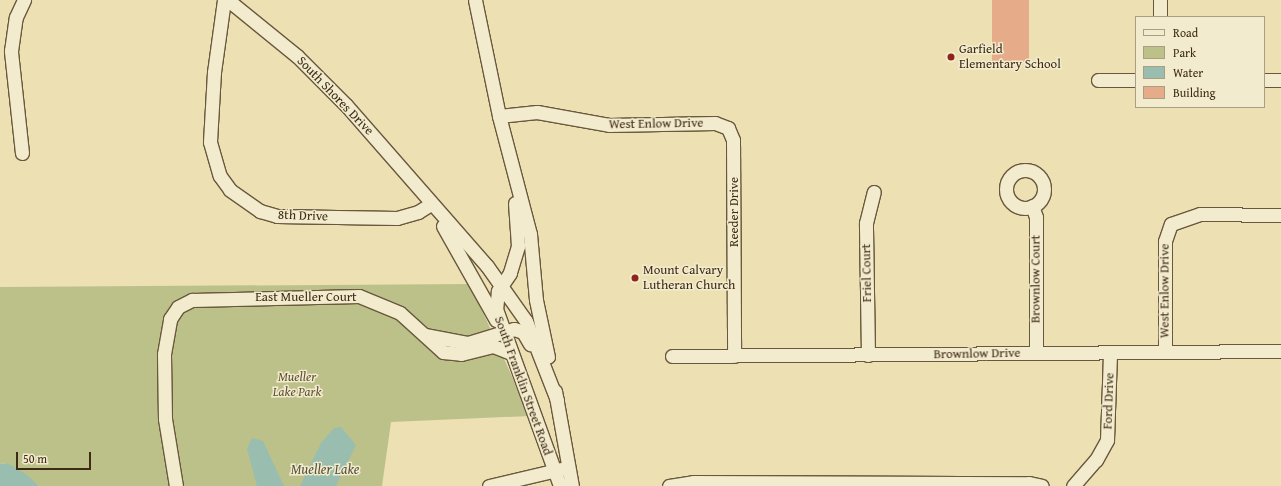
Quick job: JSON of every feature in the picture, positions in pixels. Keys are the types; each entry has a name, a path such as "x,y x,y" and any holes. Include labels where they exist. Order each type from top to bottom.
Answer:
{"street":[{"path":"22,153 11,51 16,17 24,0"},
{"name":"8th Drive","path":"224,0 214,72 210,142 220,176 230,190 260,211 277,216 397,218 418,212 431,204"},
{"name":"South Shores Drive","path":"228,0 308,66 367,128 431,204 487,266 502,285 534,338 557,400"},
{"name":"South Franklin Street Road","path":"475,0 506,146 530,234 536,300 570,467 572,486"},
{"path":"1160,0 1160,16"},
{"path":"1098,80 1135,80"},
{"path":"1265,80 1281,80"},
{"name":"West Enlow Drive","path":"499,116 554,113 609,126 718,123 728,128 733,140"},
{"name":"Reeder Drive","path":"733,140 734,356"},
{"name":"South Franklin Street Road","path":"506,146 518,230 512,266 502,285 496,303 503,332 553,471 560,486"},
{"name":"Friel Court","path":"868,354 866,223 874,192"},
{"name":"South Shores Drive","path":"431,204 503,332"},
{"name":"Brownlow Court","path":"1032,206 1036,217 1036,353"},
{"name":"West Enlow Drive","path":"1165,351 1165,241 1171,224 1200,214 1281,215"},
{"path":"487,266 500,272 512,266"},
{"name":"East Mueller Court","path":"176,486 166,437 163,383 166,333 178,308 206,297 359,296 391,307 424,334 438,349 449,353 467,354 493,346 511,353"},
{"path":"503,332 514,329 526,336 557,400"},
{"name":"East Mueller Court","path":"424,334 468,343 503,332"},
{"name":"Brownlow Drive","path":"672,356 1281,351"},
{"name":"Ford Drive","path":"1073,486 1096,460 1107,440 1110,352"},
{"path":"489,486 570,467"},
{"path":"669,486 693,482 781,484 1029,483 1042,486"}],"green space":[{"name":"Mueller Lake Park","path":"470,284 530,416 391,422 382,486 39,486 8,463 0,464 0,287"}],"water":[{"name":"Mueller Lake","path":"341,427 356,445 336,486 300,486 321,443 334,428"},
{"name":"Mueller Lake","path":"252,438 263,441 284,486 257,486 247,449"},
{"path":"8,463 27,475 39,486 0,486 0,464"}],"building":[{"path":"992,0 1029,0 1029,62 992,62"}],"place":[{"name":"Garfield Elementary School","path":"951,57"},
{"name":"Mount Calvary Lutheran Church","path":"635,278"}]}
